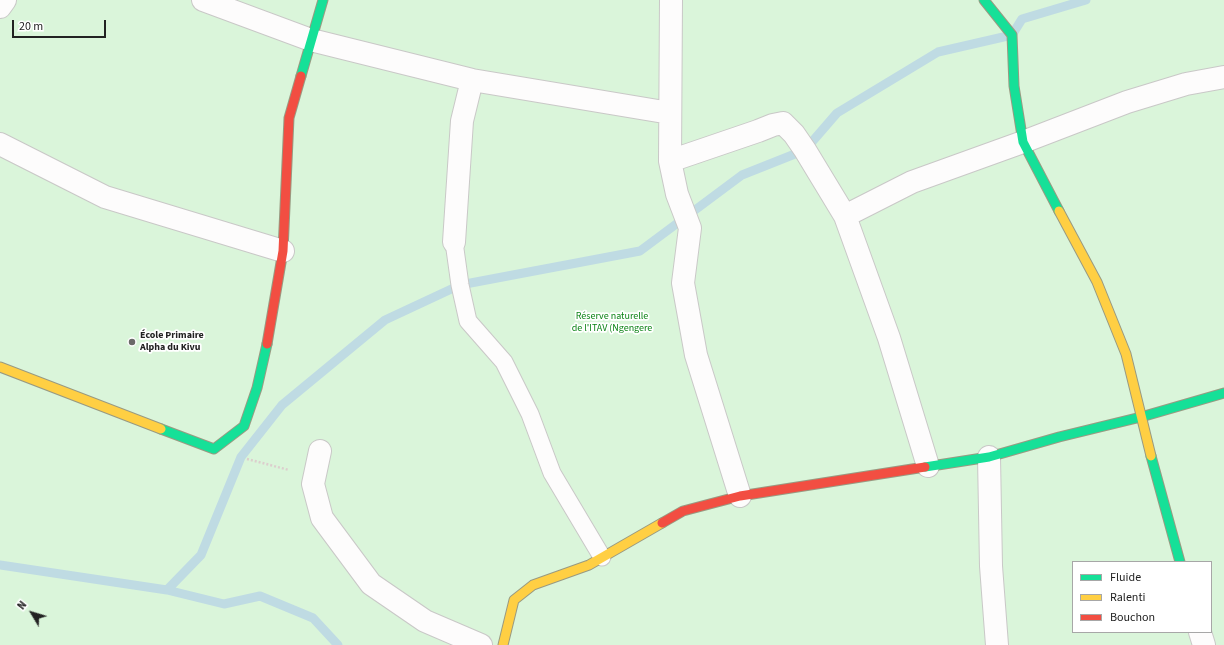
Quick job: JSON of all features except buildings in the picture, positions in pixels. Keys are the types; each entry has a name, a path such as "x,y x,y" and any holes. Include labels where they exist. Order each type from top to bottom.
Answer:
{"street":[{"path":"0,7 5,0"},
{"path":"203,0 311,40 472,80 670,113"},
{"path":"0,367 214,450 244,426 257,388 268,337 283,251 289,118 323,0"},
{"path":"671,0 670,161 677,194 690,228 683,283 696,355 740,496"},
{"path":"984,0 1012,35 1014,86 1023,142 1097,282 1126,354 1140,416 1180,561"},
{"path":"845,216 912,182 1023,142 1127,102 1186,84 1224,78"},
{"path":"454,242 462,121 472,80"},
{"path":"670,161 758,132 773,125 783,123 794,134 845,216 889,338 928,466"},
{"path":"0,144 105,197 283,251"},
{"path":"503,645 514,600 533,585 589,565 683,510 740,496 989,457 1224,393"},
{"path":"320,450 313,484 322,518 371,584 425,621 481,645"},
{"path":"989,457 991,566 997,645"},
{"path":"1200,633 1204,645"}],"lane":[{"path":"454,242 460,285 468,321 504,362 530,414 552,473 602,557"}],"path":[{"path":"241,457 290,470 313,484"}],"green space":[{"name":"Réserve naturelle de l'ITAV (Ngengere","path":"0,0 1224,0 1224,645 0,645"}],"waterway":[{"path":"167,590 201,555 241,457 282,405 385,320 460,285 640,251 742,175 805,150 837,113 938,52 1012,35 1022,19 1086,0"},
{"path":"0,565 167,590 224,604 260,596 313,618 338,645"}],"traffic: fast":[{"path":"301,76 323,0"},
{"path":"984,0 1012,35 1014,86 1023,142 1059,211"},
{"path":"161,429 214,449 244,426 257,388 267,344"},
{"path":"925,467 989,457 1059,437 1141,417 1224,393"},
{"path":"1151,456 1180,561"}],"traffic: slow":[{"path":"1059,211 1097,282 1126,354 1151,456"},
{"path":"0,367 161,429"},
{"path":"503,645 514,600 533,585 589,565 662,523"}],"traffic: jam":[{"path":"267,344 283,251 289,118 301,76"},
{"path":"662,523 683,511 740,496 925,467"}],"place":[{"name":"École Primaire Alpha du Kivu","path":"132,342"}]}
